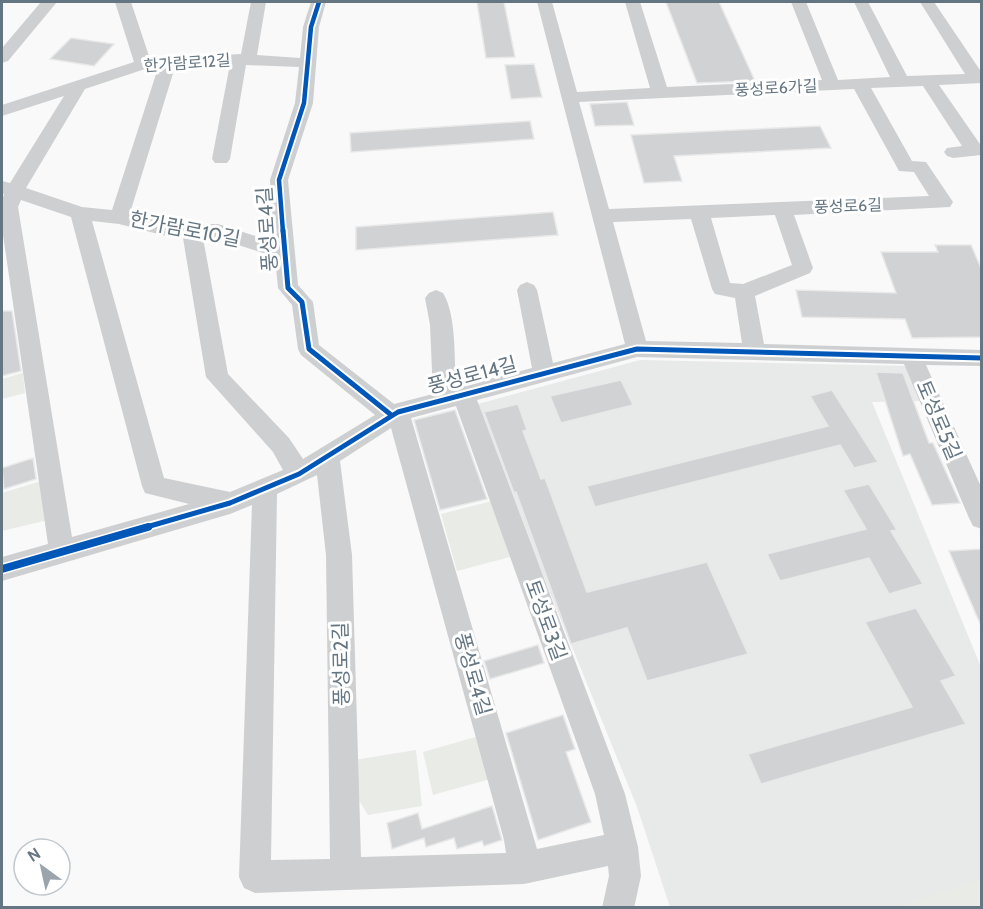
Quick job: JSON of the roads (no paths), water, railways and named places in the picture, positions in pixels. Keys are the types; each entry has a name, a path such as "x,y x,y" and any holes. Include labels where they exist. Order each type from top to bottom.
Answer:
{"street":[{"path":"2,58 49,2"},
{"path":"123,2 143,64"},
{"path":"221,159 258,2"},
{"name":"풍성로4길","path":"319,2 311,27 304,103 279,180 288,288 302,302 309,349 394,413 520,840 524,868"},
{"path":"544,2 637,349"},
{"path":"632,2 660,93"},
{"path":"798,2 832,85"},
{"path":"861,2 901,82"},
{"path":"927,2 979,78"},
{"name":"한가람로12길","path":"2,111 143,64 244,59 308,63"},
{"name":"한가람로10길","path":"119,217 168,63"},
{"name":"풍성로6가길","path":"570,97 979,78"},
{"path":"928,81 975,151 953,152"},
{"name":"풍성로6길","path":"602,216 943,202 920,166 906,167 860,84"},
{"path":"62,552 8,207 8,188 79,85"},
{"name":"한가람로10길","path":"8,188 80,213 119,217 174,231 218,231 285,253"},
{"path":"699,212 722,289 744,292 803,268 782,208"},
{"path":"80,213 154,486 230,503"},
{"path":"192,231 218,376 281,444 299,474"},
{"path":"527,290 544,374"},
{"path":"744,292 754,352"},
{"name":"토성로3길","path":"436,298 454,397 610,794 622,847 625,876 618,908"},
{"name":"풍성로14길","path":"2,569 230,503 299,474 394,413 637,349 981,358"},
{"name":"토성로5길","path":"911,356 981,518"},
{"name":"풍성로2길","path":"327,456 339,555 346,874"},
{"path":"265,488 255,877 524,868 622,847"}]}
